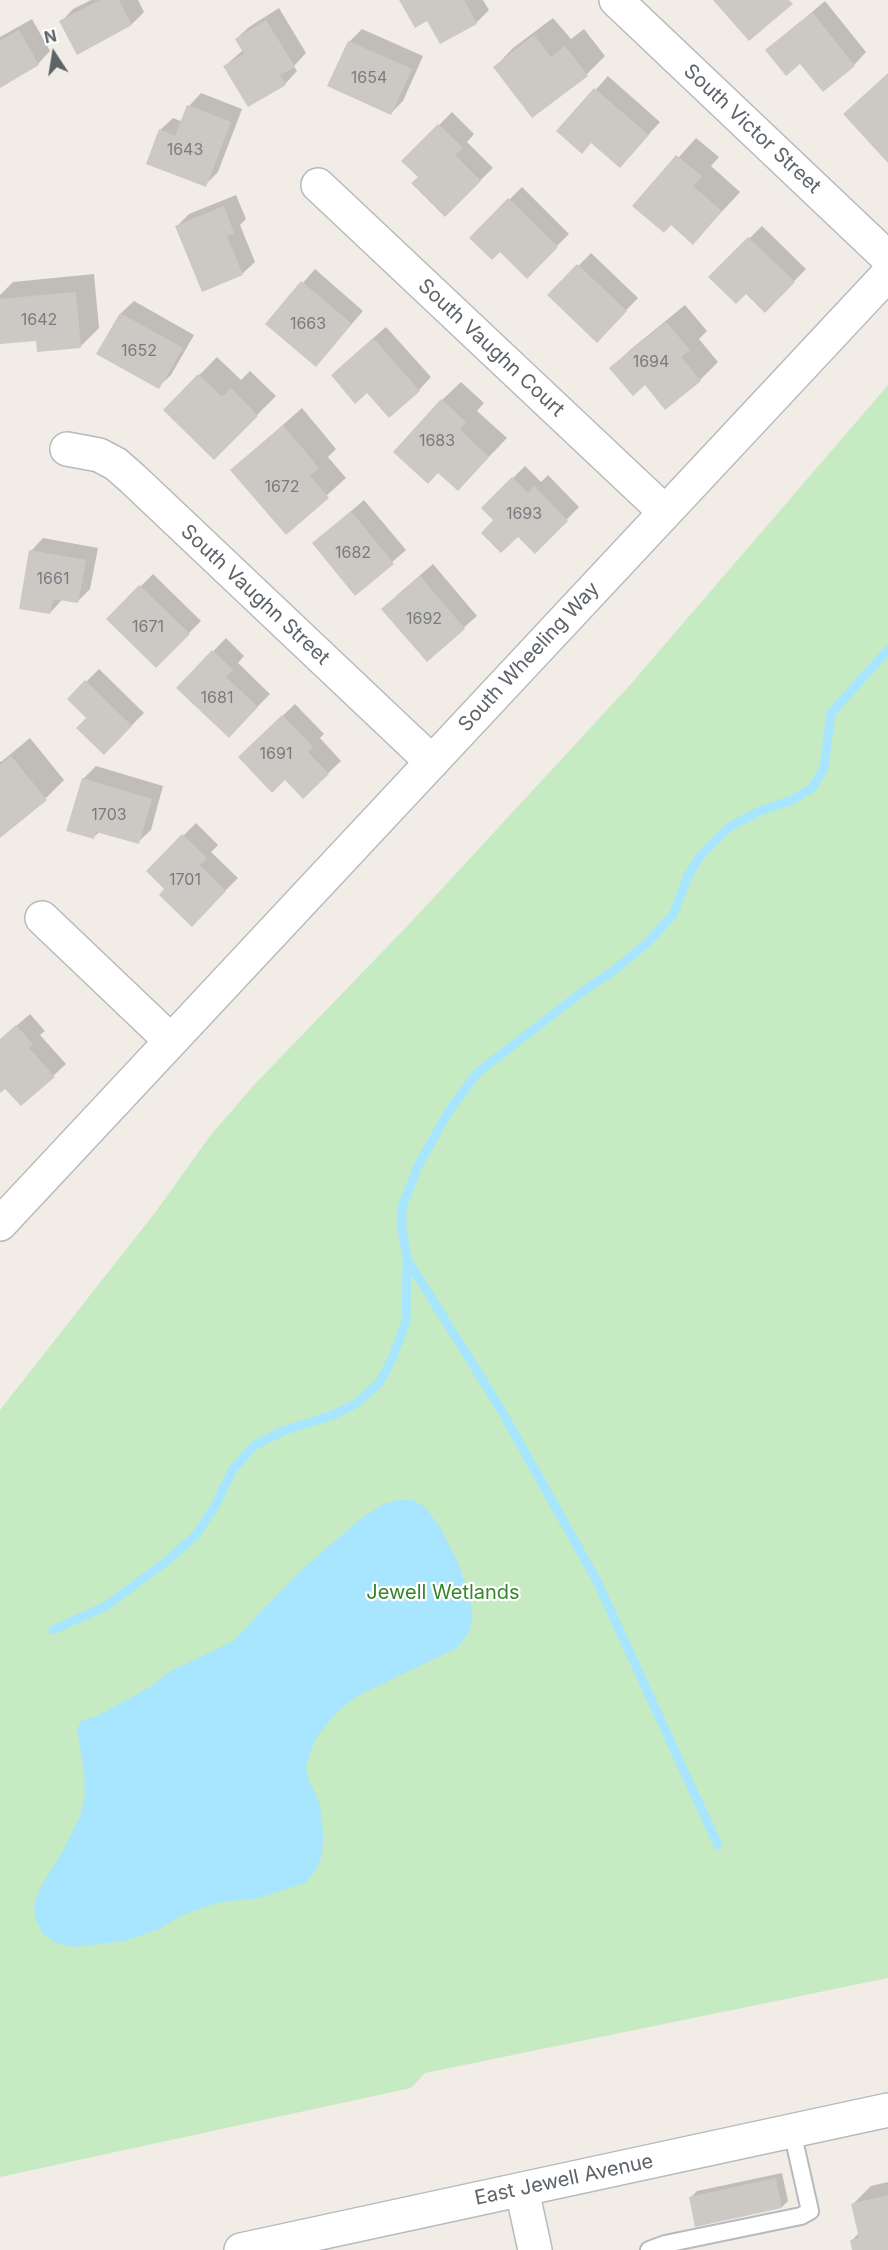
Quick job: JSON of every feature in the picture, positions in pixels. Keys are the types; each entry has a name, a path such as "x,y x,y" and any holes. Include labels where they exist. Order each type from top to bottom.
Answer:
{"street":[{"name":"South Victor Street","path":"616,0 888,258"},
{"name":"South Vaughn Court","path":"318,185 664,511"},
{"name":"South Wheeling Way","path":"0,1224 664,511 888,274"},
{"name":"South Vaughn Street","path":"67,449 99,454 124,471 432,762"},
{"path":"42,918 170,1040"},
{"name":"East Jewell Avenue","path":"241,2250 888,2110"},
{"path":"522,2190 535,2250"}],"lane":[{"path":"649,2250 664,2244 801,2216 810,2211 792,2131"}],"green space":[{"name":"Jewell Wetlands","path":"888,385 888,1978 425,2073 411,2088 0,2177 0,1410 157,1210 210,1136 253,1086 413,920 630,685"}],"water":[{"path":"398,1500 413,1500 425,1507 440,1527 460,1567 472,1610 471,1625 466,1637 455,1649 357,1696 335,1714 316,1738 306,1765 307,1775 320,1805 323,1833 322,1855 316,1870 306,1882 290,1888 259,1898 222,1902 204,1907 181,1916 159,1929 125,1941 74,1947 56,1943 43,1934 36,1920 34,1907 39,1890 66,1845 80,1816 85,1796 84,1771 77,1729 82,1720 97,1716 152,1686 169,1672 233,1641 301,1570 363,1517 384,1504"}],"building":[{"path":"100,0 119,0 132,25 77,55 59,21"},
{"path":"399,0 464,0 477,24 440,44 427,21 415,28"},
{"path":"713,0 789,0 793,4 749,41"},
{"path":"812,12 855,66 823,92 800,64 786,76 765,50"},
{"path":"266,20 295,67 280,75 286,85 248,107 223,66 244,54 235,39"},
{"path":"19,30 39,65 0,88 0,41"},
{"path":"534,35 551,57 565,46 588,76 532,118 493,67"},
{"path":"348,41 412,69 391,115 327,86"},
{"path":"888,73 888,163 843,114"},
{"path":"594,88 649,135 620,168 591,143 582,154 556,131"},
{"path":"187,105 231,122 206,187 146,164 159,129 175,136"},
{"path":"438,124 463,148 455,155 481,181 445,217 411,183 418,177 401,161"},
{"path":"676,155 702,176 693,186 722,211 693,245 671,225 664,233 632,206"},
{"path":"508,198 558,247 527,279 500,252 492,260 469,238"},
{"path":"224,206 234,233 227,236 243,275 202,292 175,226"},
{"path":"748,237 795,282 765,313 746,294 736,304 708,277"},
{"path":"577,264 627,311 597,343 547,295"},
{"path":"301,281 352,324 316,367 265,324"},
{"path":"76,292 81,348 37,352 36,341 0,344 0,299"},
{"path":"120,313 183,348 159,389 96,354"},
{"path":"666,322 690,350 681,357 701,381 665,410 645,385 633,396 609,368"},
{"path":"373,338 420,391 389,418 367,393 355,404 331,375"},
{"path":"198,374 222,397 231,388 258,416 214,460 163,410"},
{"path":"441,399 466,422 460,430 489,457 458,491 438,473 428,484 393,452"},
{"path":"283,425 319,468 310,476 329,498 286,535 230,470"},
{"path":"512,477 528,493 534,486 568,521 535,554 518,537 501,553 481,533 493,520 481,508"},
{"path":"351,511 394,564 355,596 312,543"},
{"path":"29,550 86,560 78,603 53,599 50,614 19,609"},
{"path":"420,576 465,629 427,662 381,609"},
{"path":"139,585 190,634 156,668 106,619"},
{"path":"212,650 233,670 226,677 258,707 229,738 176,688"},
{"path":"85,680 132,726 104,755 76,728 86,718 67,699"},
{"path":"282,715 313,747 308,752 329,774 303,799 285,780 272,793 238,757"},
{"path":"11,756 47,800 0,838 0,765"},
{"path":"82,778 152,799 139,844 96,832 94,839 66,831"},
{"path":"182,834 207,858 200,865 226,891 192,927 159,895 164,889 146,871"},
{"path":"16,1025 33,1044 29,1048 55,1077 21,1106 5,1089 0,1093 0,1039"},
{"path":"776,2178 782,2208 695,2227 689,2197"},
{"path":"888,2195 888,2250 852,2250 850,2240 859,2238 851,2204"}],"waterway":[{"path":"53,1630 106,1606 167,1561 196,1535 215,1506 233,1469 255,1445 283,1431 333,1415 357,1403 380,1382 392,1359 406,1322 407,1258 402,1230 402,1207 418,1166 449,1111 477,1073 646,944 673,915 688,876 700,856 729,827 760,811 792,800 812,788 824,768 831,713 888,650"},
{"path":"407,1259 500,1408 597,1581 718,1845"}]}
